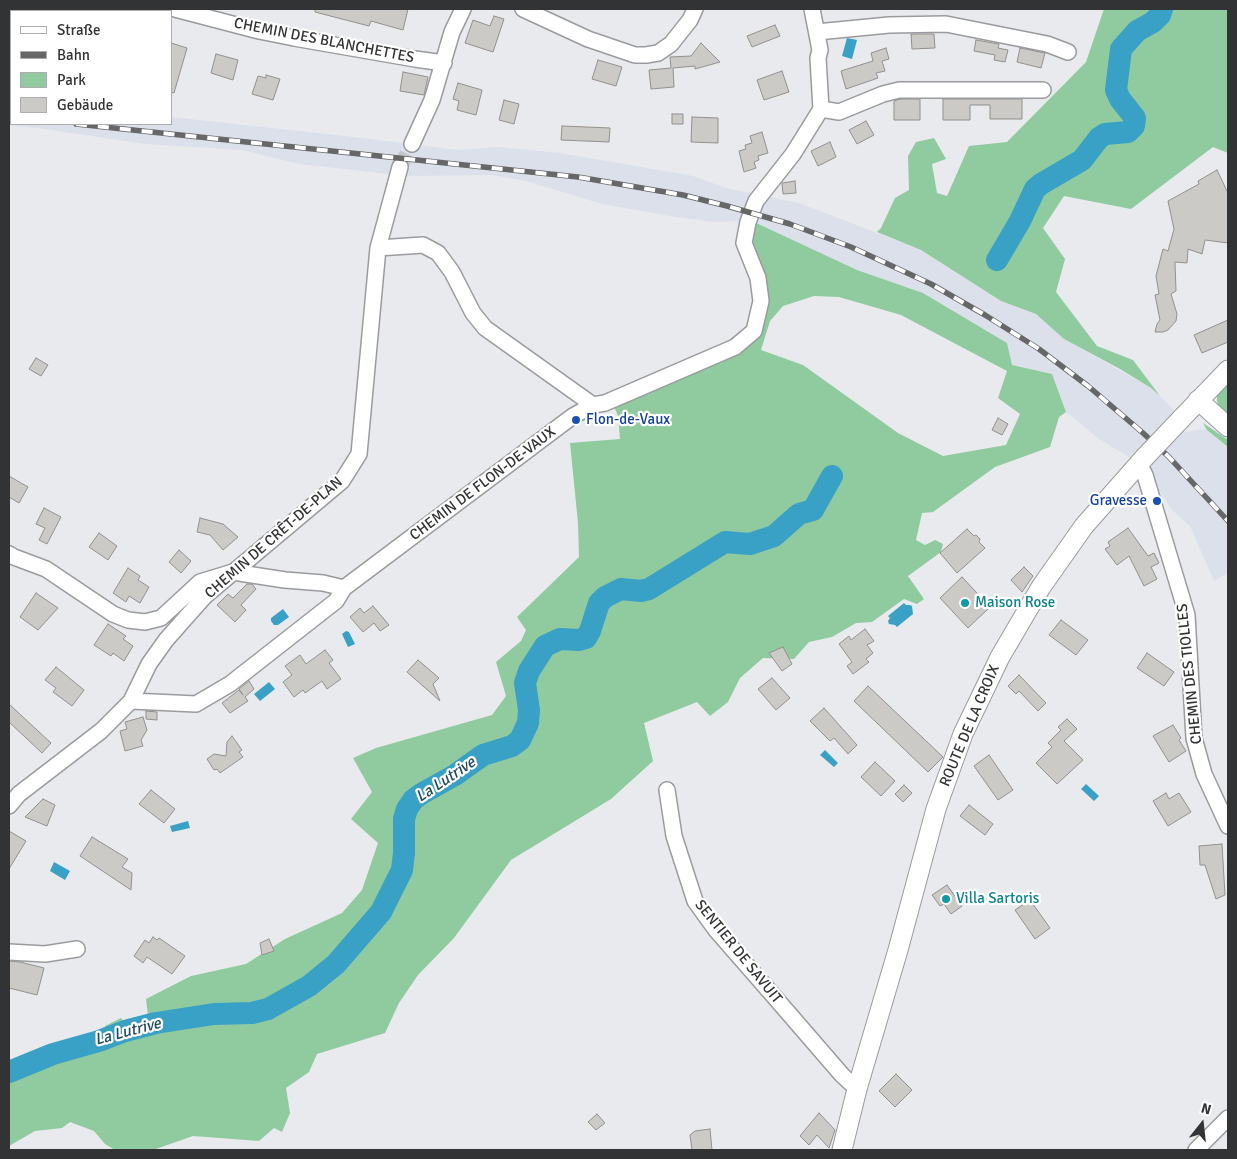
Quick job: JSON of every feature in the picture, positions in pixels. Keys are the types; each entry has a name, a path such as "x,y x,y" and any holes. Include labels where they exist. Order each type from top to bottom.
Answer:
{"street":[{"name":"CHEMIN DES BLANCHETTES","path":"175,9 249,29 444,63"},
{"path":"412,144 432,100 452,32 463,9"},
{"path":"523,9 588,39 635,55 646,55 658,53 671,44 690,20 695,9"},
{"path":"812,9 820,50 818,58 821,109 839,112 883,94 899,90 1043,90"},
{"path":"817,32 889,25 946,24 1047,44 1068,52"},
{"name":"CHEMIN DE FLON-DE-VAUX","path":"131,702 196,704 230,684 336,601 344,588 573,416 593,405 605,403 735,347 754,331 761,301 758,278 744,243 748,222 756,201 793,154 821,109"},
{"name":"CHEMIN DE CRÊT-DE-PLAN","path":"9,806 19,794 101,731 131,702 149,664 166,640 205,596 342,481 358,454 378,248 400,166"},
{"path":"378,248 423,245 438,253 452,272 473,313 485,328 593,405"},
{"name":"ROUTE DE LA CROIX","path":"842,1150 857,1088 898,950 936,808 956,751 1000,657 1060,558 1084,526 1141,460 1228,370"},
{"path":"1198,400 1228,427"},
{"name":"CHEMIN DES TIOLLES","path":"1141,460 1187,615 1194,738 1204,774 1228,826"},
{"path":"9,554 14,558 46,569 113,614 128,620 145,622 161,618 200,582 233,572 285,580 323,583 344,588"},
{"name":"SENTIER DE SAVUIT","path":"667,790 674,836 695,901 716,930 842,1075 857,1088"},
{"path":"9,952 45,954 77,949"},
{"path":"1196,1150 1228,1118"}],"shaded area":[{"path":"10,98 10,125 172,125 172,117 458,150 499,147 560,153 693,176 726,188 799,203 921,250 1001,301 1036,314 1064,339 1151,388 1175,413 1139,463 1099,439 1066,412 1052,374 1012,365 1007,343 923,293 857,270 752,221 713,222 602,204 526,181 492,175 406,176 299,164 242,150 145,144 9,125"},
{"path":"1202,429 1207,430 1228,447 1228,573 1214,581 1190,526 1172,510 1154,483 1151,464 1151,460 1179,433"}],"green space":[{"path":"1104,9 1228,9 1228,153 1213,147 1131,209 1064,196 1043,228 1065,259 1056,292 1097,346 1133,360 1160,396 1151,388 1120,369 1064,339 1036,314 1001,301 921,250 877,232 881,228 895,198 909,190 908,156 916,142 934,138 946,159 932,164 937,193 947,196 969,146 1007,142 1086,62"},
{"path":"752,221 857,270 923,293 1007,343 1012,365 1052,374 1066,412 1059,417 1050,447 995,467 933,512 922,513 916,540 925,545 935,540 943,544 941,552 908,576 924,599 917,604 904,599 872,622 856,623 832,637 809,642 794,659 763,658 740,678 728,702 710,716 697,702 644,723 653,761 611,799 511,860 454,938 418,975 399,1003 385,1033 317,1054 309,1072 286,1088 290,1113 282,1132 274,1128 259,1141 193,1136 153,1150 115,1150 105,1144 94,1131 70,1122 62,1128 35,1131 9,1146 9,1078 42,1060 109,1042 105,1026 121,1018 131,1032 149,1024 146,999 191,976 246,964 285,939 342,913 362,890 378,843 351,819 372,792 353,758 376,748 492,715 506,696 496,662 521,641 526,630 517,617 579,557 578,523 570,443 620,439 618,416 614,406 754,331 761,301 749,254","holes":["814,296 839,297 901,315 1007,371 998,398 1020,414 1006,445 943,456 898,433 803,365 761,350 770,321 783,306"]},
{"path":"1228,379 1228,418 1219,407 1217,394"},
{"path":"1203,423 1228,440 1228,447 1207,430"}],"water":[{"path":"847,38 857,40 852,59 842,56"},
{"path":"904,603 912,606 913,614 897,627 889,624 890,618 888,616"},
{"path":"283,609 289,617 278,625 274,625 271,618"},
{"path":"346,631 349,632 355,644 348,647 342,634"},
{"path":"269,682 275,689 260,701 254,694"},
{"path":"825,750 838,763 834,767 820,755"},
{"path":"1086,784 1099,796 1094,801 1081,789"},
{"path":"188,821 190,828 172,832 170,826"},
{"path":"54,862 70,871 65,880 50,871"}],"building":[{"path":"315,9 408,9 403,30 371,21 369,26 315,12"},
{"path":"494,16 504,19 493,52 465,43 473,20 490,26"},
{"path":"775,25 780,36 752,47 747,36"},
{"path":"911,34 934,34 935,48 912,49"},
{"path":"976,40 999,44 998,48 1008,50 1005,62 994,60 995,55 974,51"},
{"path":"172,43 187,48 174,93 172,92"},
{"path":"701,43 720,62 695,69 695,66 673,68 674,87 651,89 649,70 671,68 670,57 691,56"},
{"path":"886,48 889,59 882,61 885,71 876,73 878,78 846,89 841,71 873,61 871,53"},
{"path":"1020,48 1045,53 1041,68 1017,62"},
{"path":"216,54 238,60 233,80 211,73"},
{"path":"598,60 622,67 616,86 592,79"},
{"path":"782,71 789,92 764,100 757,80"},
{"path":"403,72 428,77 424,95 400,91"},
{"path":"266,75 280,79 273,100 252,94 258,76 266,78"},
{"path":"458,83 482,90 476,115 457,110 459,101 453,99"},
{"path":"900,99 920,99 920,120 894,120 894,101"},
{"path":"943,99 1022,99 1022,119 990,119 990,105 970,105 970,120 943,120"},
{"path":"504,100 519,104 514,124 499,120"},
{"path":"672,114 683,114 683,124 672,124"},
{"path":"692,117 718,118 718,143 691,142"},
{"path":"866,121 874,135 857,144 849,130"},
{"path":"562,126 610,128 609,142 561,140"},
{"path":"762,132 768,153 758,156 759,160 754,162 756,168 744,172 739,151 746,149 745,145 752,143 750,136"},
{"path":"830,142 836,157 818,166 811,151"},
{"path":"1217,170 1228,193 1228,243 1205,240 1202,254 1188,249 1187,263 1175,262 1176,291 1171,294 1177,314 1176,321 1168,330 1155,332 1160,320 1155,295 1159,294 1156,276 1163,249 1168,251 1174,229 1168,201 1199,184 1198,181"},
{"path":"795,181 796,193 783,194 782,183"},
{"path":"1228,320 1228,342 1202,353 1194,335"},
{"path":"36,358 48,365 41,376 29,369"},
{"path":"998,418 1008,424 1002,435 992,430"},
{"path":"9,476 28,487 19,503 9,497"},
{"path":"44,508 61,517 47,544 39,540 45,528 36,524"},
{"path":"200,518 223,524 238,537 223,550 210,535 197,532"},
{"path":"1128,528 1148,556 1154,553 1159,563 1151,567 1157,579 1144,586 1129,556 1117,565 1105,549 1110,546 1108,542"},
{"path":"967,529 980,539 979,542 985,548 957,573 940,553"},
{"path":"99,533 117,546 108,560 89,547"},
{"path":"179,550 191,561 181,573 169,562"},
{"path":"1024,567 1033,576 1022,592 1011,580"},
{"path":"128,568 140,576 138,580 149,587 140,603 129,596 126,602 113,593"},
{"name":"Maison Rose","path":"962,577 990,607 968,628 940,598"},
{"path":"247,584 252,584 256,589 241,605 246,610 235,622 217,605 228,594 233,598"},
{"path":"36,593 58,608 38,630 20,617"},
{"path":"373,606 389,625 380,631 374,623 363,632 350,617 360,608 364,613"},
{"path":"1061,620 1088,640 1076,655 1049,635"},
{"path":"108,624 126,636 123,639 133,646 124,661 113,653 111,656 94,645"},
{"path":"865,629 874,641 867,645 873,653 866,659 869,662 853,674 847,666 852,662 839,644 849,636 851,640"},
{"path":"783,647 792,664 782,671 769,653"},
{"path":"325,650 333,660 329,663 341,679 327,689 322,681 305,693 303,690 294,697 283,682 292,675 285,666 300,655 306,664"},
{"path":"1147,653 1174,672 1164,686 1137,668"},
{"path":"418,660 439,678 433,684 440,701 407,672"},
{"path":"56,667 84,690 72,706 53,692 56,688 45,680"},
{"path":"1019,675 1046,703 1038,711 1019,691 1016,694 1008,686"},
{"path":"772,678 790,698 776,710 758,689"},
{"path":"249,681 254,689 245,697 248,701 230,713 222,703 239,690 243,695 239,689"},
{"path":"868,686 943,757 928,772 854,701"},
{"path":"9,704 51,743 42,753 9,722"},
{"path":"824,708 857,745 848,754 834,738 830,741 810,721"},
{"path":"146,711 157,712 157,720 146,719"},
{"path":"143,717 147,730 141,740 143,746 125,751 120,731 127,729 125,722"},
{"path":"1067,719 1077,729 1064,741 1083,760 1057,784 1036,763 1052,747 1048,743 1061,730 1058,727"},
{"path":"1173,725 1186,751 1169,762 1153,736"},
{"path":"232,736 242,750 239,752 243,757 220,773 217,769 214,770 207,759 214,754 226,756 227,742"},
{"path":"989,755 1013,790 998,800 974,766"},
{"path":"875,762 895,781 881,796 861,777"},
{"path":"904,785 912,793 903,802 895,794"},
{"path":"151,790 175,809 164,823 139,804"},
{"path":"1166,793 1169,799 1179,793 1191,812 1168,826 1153,801"},
{"path":"43,799 55,805 47,826 25,817"},
{"path":"969,805 993,824 985,835 960,816"},
{"path":"9,831 26,841 9,869"},
{"path":"92,837 128,859 122,867 132,873 131,890 80,856"},
{"path":"1222,844 1225,895 1216,899 1205,865 1200,865 1199,846"},
{"name":"Villa Sartoris","path":"947,885 962,906 951,914 944,904 940,906 932,895"},
{"path":"1030,900 1050,928 1035,939 1015,910"},
{"path":"153,937 157,940 159,938 185,956 172,974 147,957 143,963 134,956 145,940 149,943"},
{"path":"269,939 274,951 262,955 260,943"},
{"path":"9,961 44,968 37,995 9,988"},
{"path":"896,1074 912,1090 895,1107 879,1091"},
{"path":"819,1113 835,1130 829,1148 817,1135 809,1145 800,1136"},
{"path":"597,1114 605,1123 596,1130 588,1122"},
{"path":"710,1129 712,1150 692,1150 690,1135 695,1131"}],"waterway":[{"name":"La Lutrive","path":"997,260 1020,221 1035,189 1082,160 1099,138 1105,134 1128,132 1134,126 1135,118 1120,99 1116,90 1121,49 1137,31 1153,22 1160,15 1162,9"},
{"name":"La Lutrive","path":"9,1072 53,1054 156,1023 214,1014 252,1013 268,1009 309,986 336,964 381,912 402,870 404,819 407,809 413,800 455,775 483,755 512,746 520,740 528,723 529,710 525,683 529,671 545,646 560,639 579,640 586,638 599,603 605,597 621,589 641,591 649,589 725,542 750,544 774,536 799,514 813,510 832,476"}],"tunnel":[{"path":"400,167 412,144"}],"railway":[{"path":"85,125 578,177 683,195 790,224 851,247 931,284 1039,349 1088,386 1143,433 1168,456 1228,521"}],"place":[{"name":"Flon-de-Vaux","path":"576,420"},
{"name":"Gravesse","path":"1157,501"},
{"name":"Maison Rose","path":"965,603"},
{"name":"Villa Sartoris","path":"946,899"}]}
